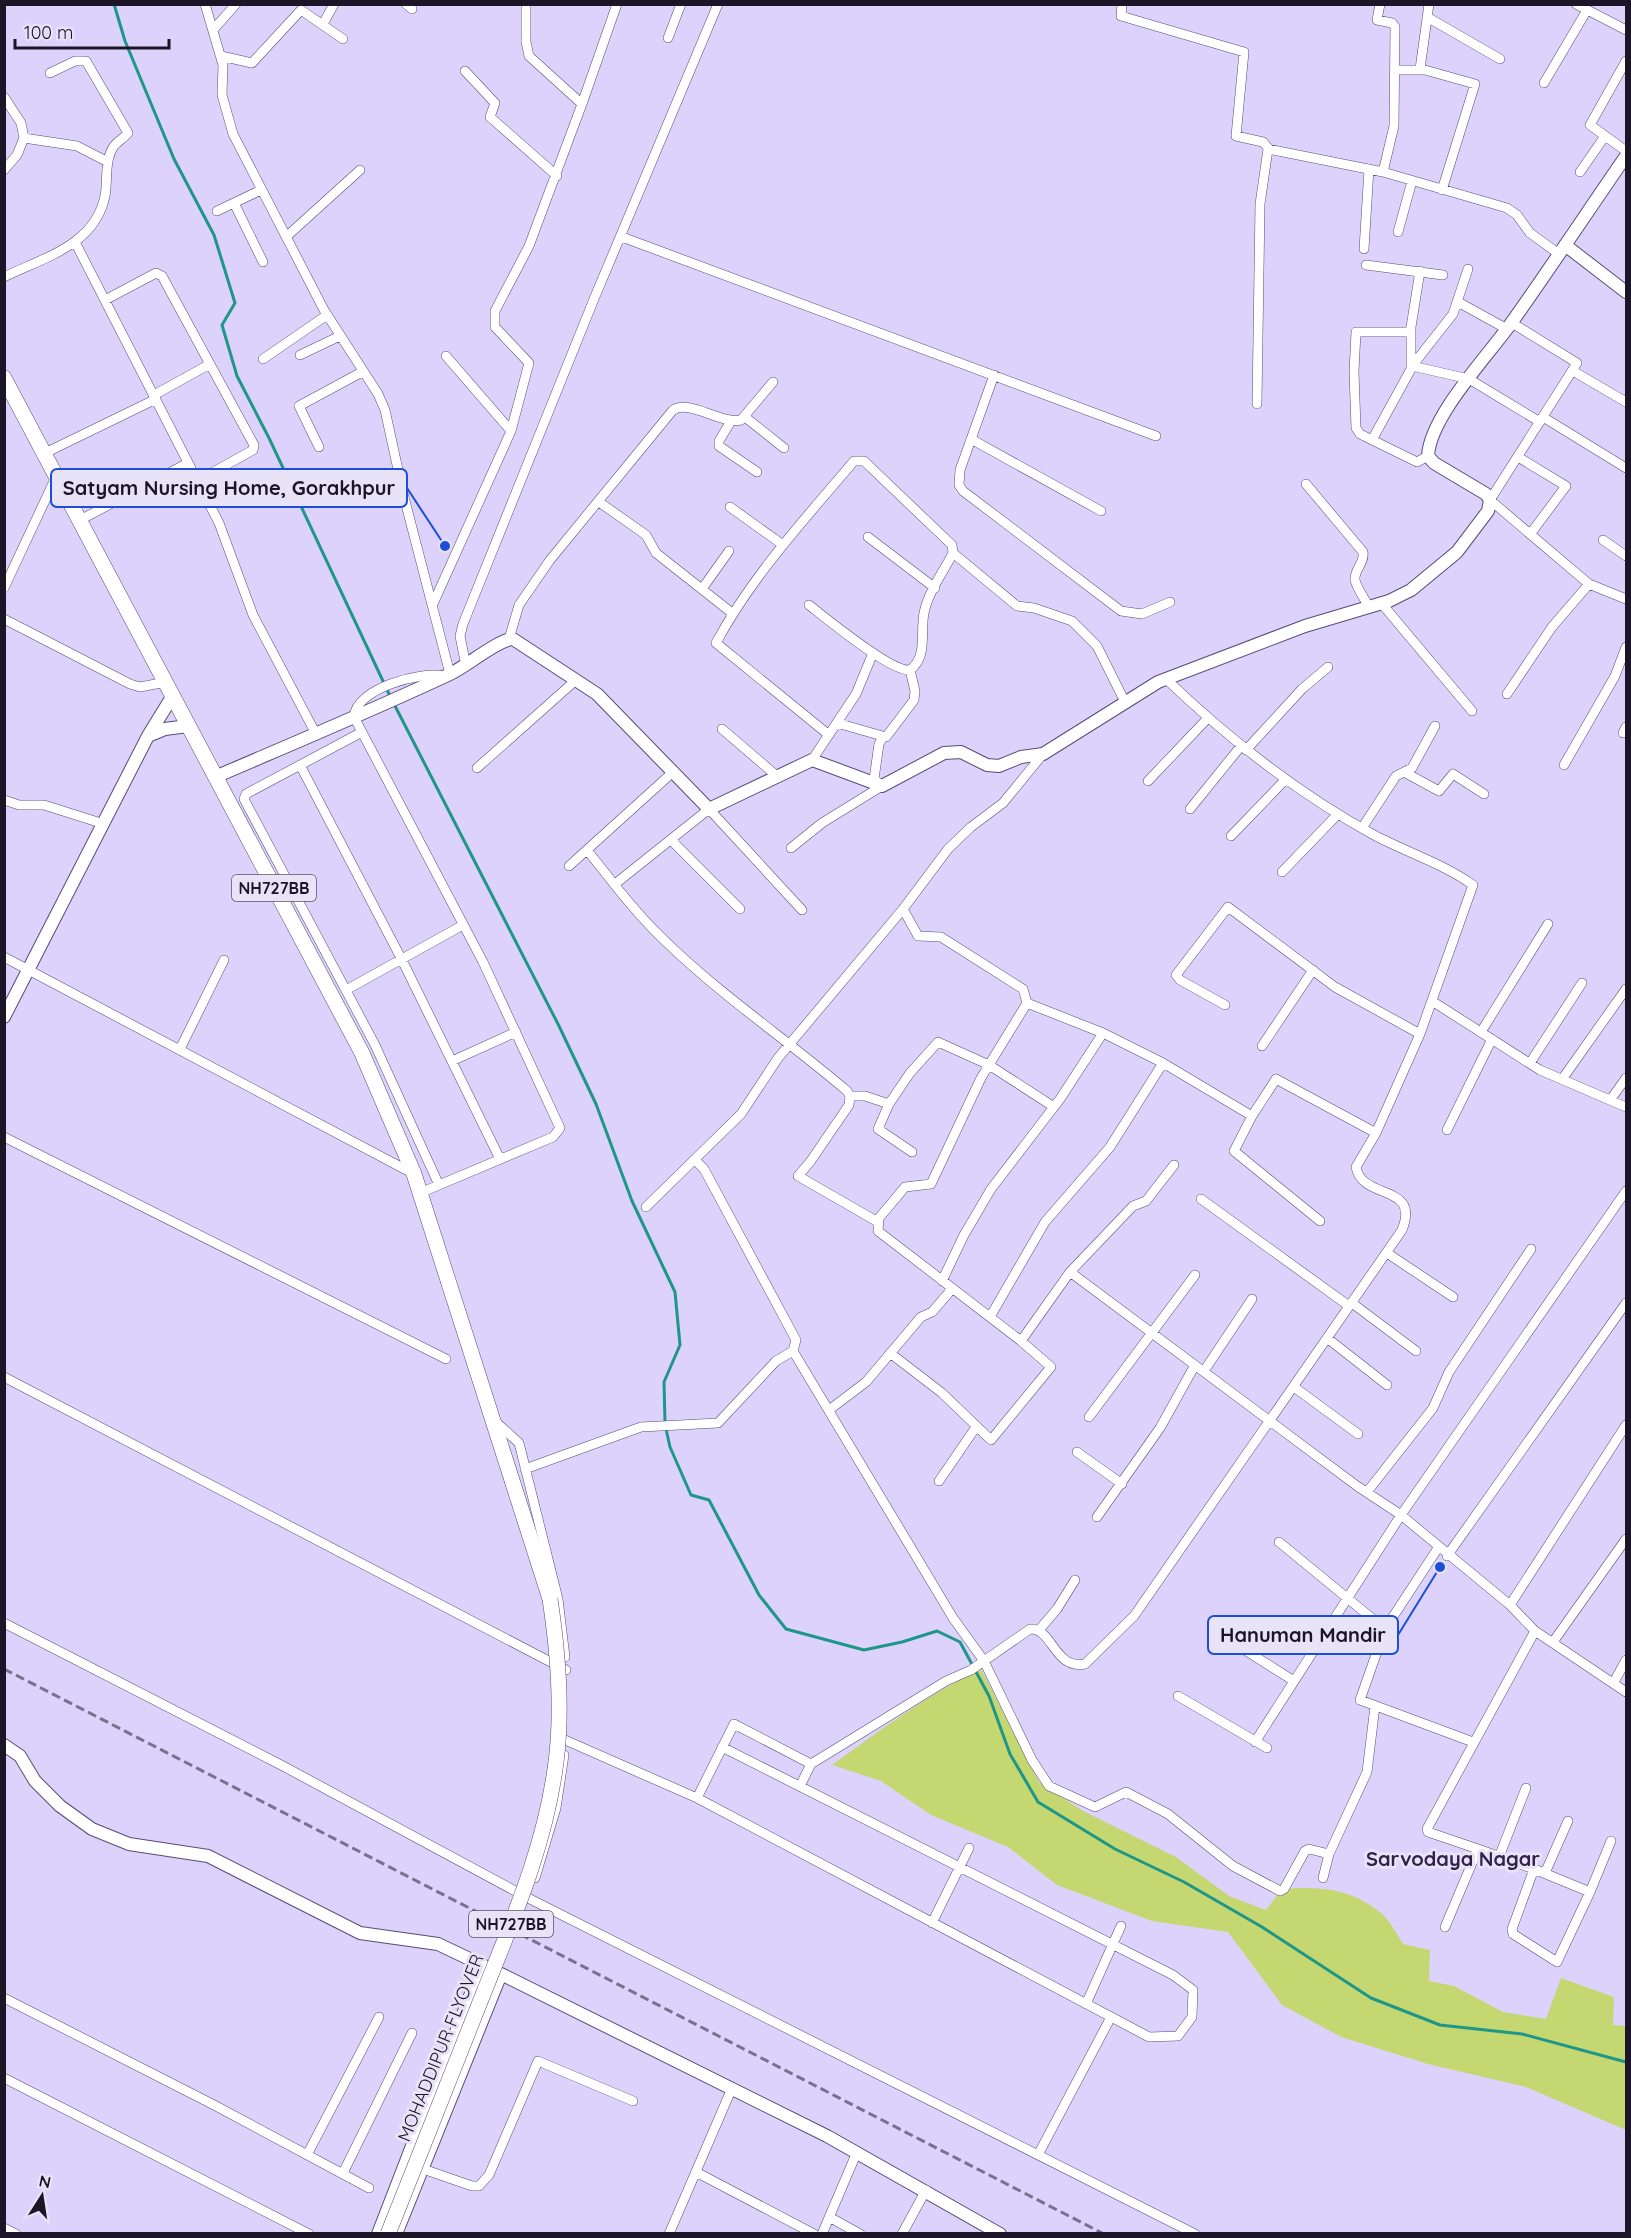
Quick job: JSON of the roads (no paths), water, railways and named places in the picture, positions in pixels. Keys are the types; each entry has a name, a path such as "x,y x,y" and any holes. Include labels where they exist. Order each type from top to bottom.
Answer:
{"highway":[{"name":"NH727BB","path":"4,378 215,777 286,895 362,1053 414,1174 494,1420"},
{"name":"MOHADDIPUR FLYOVER","path":"388,2234 533,1866 542,1837 557,1760 558,1675 550,1599 494,1420"}],"street":[{"path":"205,4 221,56 222,95 234,134 327,315 385,410 404,497 433,604 447,675"},
{"path":"213,30 236,4"},
{"path":"322,24 334,4"},
{"path":"526,4 526,42 529,56 582,104"},
{"path":"433,604 511,431 529,363 495,327 493,321 495,311 529,246 617,4"},
{"path":"668,38 681,4"},
{"path":"466,666 460,636 463,624 594,299 718,4"},
{"path":"1122,4 1121,16 1244,52 1236,136 1263,142 1269,149 1383,172 1507,208 1517,215 1530,232 1562,249 1626,292"},
{"path":"1380,4 1377,20 1392,23 1395,27 1394,126 1383,172"},
{"path":"1420,69 1429,4"},
{"path":"1576,4 1626,30"},
{"path":"221,56 252,63 301,9 343,39"},
{"path":"1544,83 1587,10"},
{"path":"1427,17 1500,59"},
{"path":"4,277 75,242 89,232 99,217 105,195 108,162 115,145 128,131 86,61 75,61 50,73"},
{"path":"1626,61 1591,121 1593,128 1626,151"},
{"path":"1395,70 1420,69 1473,83 1476,87 1442,190"},
{"path":"465,71 495,103 490,117 556,176"},
{"path":"4,98 21,123 24,138 17,156 4,170"},
{"path":"1580,172 1605,136"},
{"path":"24,138 77,146 108,162"},
{"path":"1257,404 1260,204 1266,152 1269,149"},
{"path":"1411,332 1360,331 1354,336 1356,428 1360,434 1418,462 1428,456 1431,440 1444,414 1510,326 1626,156"},
{"path":"1364,249 1369,169"},
{"path":"286,237 360,170"},
{"path":"1398,232 1412,181"},
{"path":"217,211 261,190"},
{"path":"234,203 263,262"},
{"path":"622,237 1156,436"},
{"path":"75,242 219,523 253,615 316,734"},
{"path":"1366,265 1443,275"},
{"path":"1372,440 1412,366 1448,321 1458,302 1468,269"},
{"path":"1412,366 1411,332 1420,271"},
{"path":"105,300 160,273 255,448 197,481"},
{"path":"646,1207 741,1114 790,1043 903,909 948,849 971,827 1003,803 1043,754 1166,679 1305,626 1382,603 1411,590 1457,552 1488,511 1490,500 1577,363 1510,326 1458,302"},
{"path":"263,359 327,315"},
{"path":"300,355 340,336"},
{"path":"446,356 511,431"},
{"path":"45,453 155,397 210,364"},
{"path":"1412,366 1469,379 1626,468"},
{"path":"1573,370 1626,402"},
{"path":"319,447 299,406 362,372"},
{"path":"994,375 958,477 963,491 1122,611 1142,614 1170,602"},
{"path":"215,777 447,675 509,639 519,605 550,560 678,406 731,420 741,420 773,382"},
{"path":"745,417 783,448"},
{"path":"731,420 719,441 719,446 757,472"},
{"path":"971,440 1101,512"},
{"path":"1428,456 1434,463 1486,494 1490,500 1589,584 1626,600"},
{"path":"1518,457 1566,486 1531,533"},
{"path":"809,605 873,653 900,670 910,670 916,665 923,645 924,611 953,552 952,545 864,461 854,461 783,545 732,613 716,643 829,735"},
{"path":"80,520 188,463"},
{"path":"4,588 57,475"},
{"path":"1306,484 1363,552 1363,560 1356,572 1356,582 1369,607"},
{"path":"599,502 646,535 656,553 732,613"},
{"path":"730,507 783,545"},
{"path":"868,537 935,588"},
{"path":"1603,540 1626,556"},
{"path":"702,589 729,551"},
{"path":"953,552 1017,606 1034,608 1072,621 1097,646 1125,702"},
{"path":"1507,694 1552,627 1589,584"},
{"path":"1382,603 1472,711"},
{"path":"4,619 130,684 140,687 166,682"},
{"path":"509,639 513,639 597,694 802,909"},
{"path":"1564,765 1615,676 1626,648"},
{"path":"615,885 709,809 812,760 856,694 873,653"},
{"path":"1190,809 1244,748 1302,689 1328,667"},
{"path":"837,723 883,737 889,735 914,700 915,691 910,670"},
{"path":"420,1193 553,1137 560,1128 463,925 354,717 356,706 372,692 411,677 447,675"},
{"path":"800,1786 812,1764 946,1681 971,1670 1030,1629 1039,1630 1067,1663 1076,1666 1085,1664 1134,1616 1177,1550 1271,1421 1387,1253 1408,1216 1407,1208 1400,1200 1362,1181 1356,1167 1376,1133 1420,1034 1473,885 1362,828 1285,780 1207,719 1166,679"},
{"path":"477,768 576,680"},
{"path":"4,1017 148,736 172,697"},
{"path":"1148,781 1207,719"},
{"path":"148,736 165,729 188,726"},
{"path":"1362,828 1396,776 1412,768 1435,726"},
{"path":"722,729 778,777"},
{"path":"362,732 246,794 244,799 286,895 346,990 404,1105 439,1185"},
{"path":"882,786 874,779 879,744 883,737"},
{"path":"791,848 822,823 882,786 952,751 961,752 987,765 999,766 1021,757 1043,754"},
{"path":"812,760 882,786"},
{"path":"300,765 402,960 500,1159"},
{"path":"569,866 673,772"},
{"path":"1404,772 1439,791 1450,776 1455,775 1484,794"},
{"path":"1231,836 1285,780"},
{"path":"4,800 19,805 44,805 104,824"},
{"path":"1282,872 1338,814"},
{"path":"671,840 740,909"},
{"path":"587,850 661,937 686,960 847,1090 850,1096 849,1105 798,1176 878,1222"},
{"path":"1225,1005 1180,980 1176,975 1225,908 1234,911 1335,987 1420,1034"},
{"path":"890,1353 942,1394 989,1440 993,1439 1051,1368 1051,1365 1021,1341 878,1231 878,1222 905,1187 931,1184 958,1122 1027,1003 1023,989 941,937 918,936 903,909"},
{"path":"1481,1032 1548,924"},
{"path":"346,990 463,925"},
{"path":"4,957 414,1174"},
{"path":"180,1049 224,960"},
{"path":"1262,1046 1313,970"},
{"path":"1530,1063 1582,983"},
{"path":"1563,1078 1626,989"},
{"path":"1432,1001 1530,1063 1626,1107"},
{"path":"1027,1003 1103,1032 1163,1063 1252,1116"},
{"path":"452,1061 516,1032"},
{"path":"942,1281 980,1207 1054,1107 1103,1032"},
{"path":"1447,1130 1491,1039"},
{"path":"912,1152 878,1129 889,1104 910,1073 938,1042 989,1065 1054,1107"},
{"path":"990,1317 1045,1222 1110,1147 1163,1063"},
{"path":"1611,1099 1626,1078"},
{"path":"1320,1221 1234,1151 1252,1116 1276,1079 1376,1133"},
{"path":"850,1096 865,1096 889,1104"},
{"path":"4,1137 446,1359"},
{"path":"695,1160 704,1169 796,1340 794,1351 953,1618 983,1662 1032,1760 1049,1786 1095,1807 1126,1792 1168,1814 1233,1866 1280,1891 1284,1889 1305,1851 1309,1849 1329,1854"},
{"path":"1021,1341 1071,1272 1133,1206 1146,1201 1174,1165"},
{"path":"1255,1742 1401,1515 1626,1191"},
{"path":"1201,1199 1416,1351"},
{"path":"1367,1492 1433,1407 1449,1372 1531,1249"},
{"path":"1387,1253 1453,1297"},
{"path":"1071,1272 1401,1515 1509,1605 1535,1631 1626,1692"},
{"path":"1089,1417 1150,1332 1195,1275"},
{"path":"829,1410 866,1382 921,1317 932,1312 952,1289"},
{"path":"1204,1371 1252,1299"},
{"path":"1448,1556 1626,1303"},
{"path":"1328,1338 1387,1385"},
{"path":"525,1469 641,1427 700,1426 718,1423 776,1360 794,1351"},
{"path":"1097,1517 1160,1428 1196,1365"},
{"path":"4,1377 566,1670"},
{"path":"1294,1387 1358,1434"},
{"path":"494,1420 519,1443 558,1599 566,1670 566,1740 556,1808 541,1864 528,1897"},
{"path":"1509,1605 1626,1425"},
{"path":"939,1481 976,1427"},
{"path":"1077,1452 1122,1484"},
{"path":"1553,1642 1626,1539"},
{"path":"1279,1542 1385,1629"},
{"path":"1438,1548 1385,1629 1360,1699 1473,1742"},
{"path":"1039,1630 1057,1609 1076,1580"},
{"path":"4,1623 283,1766 528,1897 1039,2153 1195,2234"},
{"path":"1535,1631 1427,1829 1428,1832 1545,1873 1590,1892"},
{"path":"1229,1640 1294,1681"},
{"path":"1614,1682 1626,1660"},
{"path":"1178,1696 1267,1748"},
{"path":"1323,1878 1329,1854 1367,1772 1375,1706"},
{"path":"697,1798 736,1724 812,1764"},
{"path":"566,1740 697,1798 1149,2037 1178,2036 1192,2017 1193,1990 1173,1975 722,1747"},
{"path":"4,1744 20,1756 35,1781 60,1806 92,1829 129,1844 208,1856 360,1933 438,1944 857,2152 993,2231"},
{"path":"1499,1857 1526,1788"},
{"path":"1545,1873 1568,1821"},
{"path":"1534,1869 1512,1929 1513,1934 1557,1962 1611,1841"},
{"path":"932,1923 969,1848"},
{"path":"1445,1927 1478,1850"},
{"path":"1086,2004 1121,1926"},
{"path":"378,2234 482,1965"},
{"path":"396,2234 501,1974"},
{"path":"4,1998 369,2188"},
{"path":"307,2155 379,2017"},
{"path":"1039,2153 1110,2017"},
{"path":"343,2173 412,2033"},
{"path":"423,2169 475,2187 488,2177 538,2061 633,2102"},
{"path":"4,2078 309,2234"},
{"path":"669,2234 732,2088"},
{"path":"822,2234 831,2218 857,2152"},
{"path":"696,2172 814,2234"},
{"path":"902,2234 926,2190"},
{"path":"831,2218 860,2234"},
{"path":"4,2228 16,2234"}],"waterway":[{"path":"114,4 125,41 174,159 214,235 235,303 222,325 237,376 269,438 390,696"},
{"path":"393,702 559,1026 596,1104 632,1201 675,1292 680,1345 664,1382 665,1422"},
{"path":"666,1429 670,1447 691,1495 709,1500 759,1595 786,1629 864,1650 902,1642 937,1631 960,1642 989,1696 1010,1754 1038,1802 1115,1849 1184,1882 1262,1927 1371,1998 1440,2025 1522,2034 1626,2062"}],"railway":[{"path":"4,1669 1104,2234"}],"place":[{"name":"Satyam Nursing Home, Gorakhpur","path":"445,546"},
{"name":"Hanuman Mandir","path":"1440,1567"}],"district":[{"name":"Sarvodaya Nagar","path":"1453,1859"}]}
